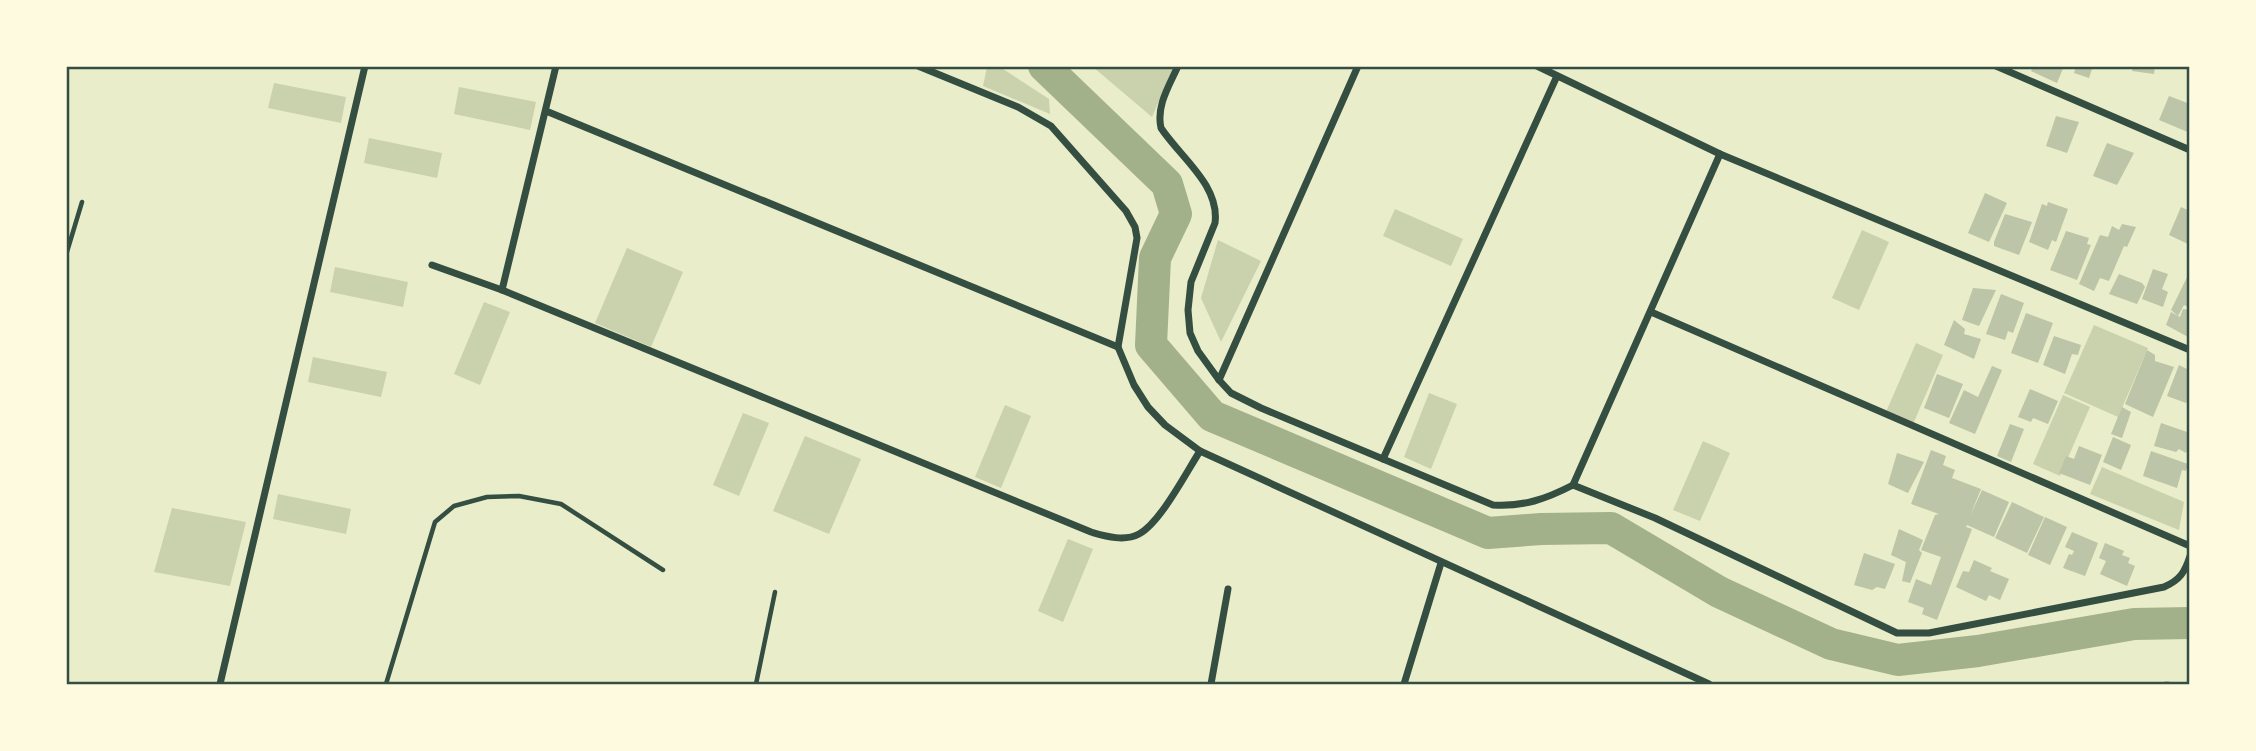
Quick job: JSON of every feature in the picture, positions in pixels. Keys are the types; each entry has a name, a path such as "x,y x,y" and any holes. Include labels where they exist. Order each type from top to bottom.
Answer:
{"street":[{"path":"220,684 365,66"},
{"path":"502,290 556,66"},
{"path":"918,66 1018,107 1051,126 1126,211 1137,238 1118,347 1134,385 1148,408 1165,425 1200,451 1441,564 1709,684"},
{"path":"1178,66 1161,103 1161,128 1201,178 1215,204 1215,223 1191,282 1188,310 1191,332 1198,351 1231,393 1493,505 1512,506 1535,502 1573,485 1720,154"},
{"path":"1219,380 1358,66"},
{"path":"1537,66 1720,154 2189,350"},
{"path":"1996,66 2189,150"},
{"path":"1383,459 1558,76"},
{"path":"546,111 1118,347"},
{"path":"432,265 502,290 1091,532 1109,537 1126,538 1139,534 1148,527 1165,506 1200,451"},
{"path":"1651,312 2189,545"},
{"path":"1573,485 1655,518 1897,633 1929,633 2164,587 2180,578 2189,556"},
{"path":"1404,684 1441,564"},
{"path":"1211,684 1228,589"}],"lane":[{"path":"66,255 82,202"},
{"path":"386,684 435,522 454,506 487,497 519,496 561,504 663,570"},
{"path":"756,684 775,592"}],"green space":[{"path":"987,67 1000,67 1049,99 1050,114 983,86"},
{"path":"1093,67 1174,67 1152,117"},
{"path":"274,83 346,97 341,123 268,108"},
{"path":"459,87 536,102 530,130 454,114"},
{"path":"369,138 442,153 437,178 364,163"},
{"path":"1395,209 1463,239 1451,266 1383,236"},
{"path":"1862,230 1889,242 1859,310 1832,298"},
{"path":"1218,240 1261,261 1221,342 1201,298"},
{"path":"627,248 683,272 651,347 595,323"},
{"path":"335,267 408,282 403,307 330,292"},
{"path":"484,302 510,312 480,385 454,374"},
{"path":"2094,325 2148,348 2118,417 2064,393"},
{"path":"1916,343 1943,355 1913,424 1886,412"},
{"path":"313,357 387,372 381,397 308,382"},
{"path":"1429,393 1457,404 1431,469 1404,457"},
{"path":"2063,395 2090,407 2060,476 2033,464"},
{"path":"1005,405 1031,416 1001,488 975,477"},
{"path":"743,413 769,423 739,496 713,485"},
{"path":"805,436 861,459 829,534 773,511"},
{"path":"1703,441 1730,453 1700,521 1673,510"},
{"path":"2102,467 2184,502 2179,530 2090,494"},
{"path":"278,494 351,509 346,534 273,519"},
{"path":"172,508 246,522 230,586 154,572"},
{"path":"1068,539 1093,549 1063,622 1038,611"}],"building":[{"path":"2033,66 2064,66 2057,83 2031,71"},
{"path":"2076,66 2093,66 2089,78 2074,73"},
{"path":"2133,66 2155,66 2154,74 2132,71"},
{"path":"2169,96 2190,104 2190,133 2159,120"},
{"path":"2056,116 2079,122 2067,153 2046,146"},
{"path":"2107,143 2134,153 2117,185 2093,176"},
{"path":"1985,193 2007,203 1989,242 1968,233"},
{"path":"2048,202 2068,209 2056,242 2052,240 2048,250 2029,242 2042,204 2047,206"},
{"path":"2181,207 2190,211 2190,245 2169,235"},
{"path":"2005,214 2032,222 2019,255 1994,246"},
{"path":"2122,224 2136,227 2127,247 2124,246 2109,281 2100,278 2094,291 2079,284 2100,235 2108,237 2112,226 2119,230"},
{"path":"2066,231 2089,238 2087,244 2091,245 2077,280 2050,270"},
{"path":"2153,269 2168,274 2162,289 2168,292 2163,307 2142,299"},
{"path":"2190,271 2190,308 2184,305 2178,316 2171,310"},
{"path":"2119,274 2142,283 2145,287 2137,304 2109,294"},
{"path":"1973,288 1996,290 1979,326 1962,320"},
{"path":"2001,294 2024,303 2013,333 2008,331 2005,340 1986,334"},
{"path":"2183,309 2190,310 2190,338 2166,325 2171,312 2180,317"},
{"path":"2026,313 2053,323 2038,363 2011,353"},
{"path":"1954,320 1965,329 1964,334 1981,339 1974,359 1944,345"},
{"path":"2054,336 2081,345 2078,355 2072,354 2065,374 2043,365"},
{"path":"2147,350 2155,355 2155,361 2174,367 2153,417 2125,404"},
{"path":"2190,363 2190,397 2186,403 2167,396 2179,365 2187,369"},
{"path":"1992,366 2002,370 1975,434 1949,423 1964,390 1978,397"},
{"path":"1937,374 1963,384 1949,418 1924,408"},
{"path":"2030,389 2058,401 2048,424 2033,418 2031,422 2018,417"},
{"path":"2122,407 2131,412 2122,438 2111,434"},
{"path":"2161,423 2190,433 2190,445 2186,453 2179,449 2176,452 2154,446"},
{"path":"2010,424 2024,429 2011,462 1997,456"},
{"path":"2113,437 2131,445 2121,470 2103,462"},
{"path":"2079,446 2102,455 2090,485 2059,473 2066,456 2074,459"},
{"path":"1931,450 1946,456 1943,465 1955,470 1952,478 1981,489 1970,516 1982,490 2009,502 1994,537 1967,525 1966,527 1972,529 1937,620 1922,614 1924,608 1908,602 1916,579 1931,585 1941,557 1921,550 1935,515 1939,514 1911,504"},
{"path":"2151,451 2188,464 2186,471 2182,470 2177,488 2143,476"},
{"path":"1897,453 1924,462 1908,493 1888,484"},
{"path":"2012,502 2044,517 2027,553 1995,538"},
{"path":"2045,517 2067,527 2050,565 2028,555"},
{"path":"1899,529 1923,540 1919,550 1922,553 1910,583 1902,581 1906,562 1891,555"},
{"path":"2072,532 2098,543 2085,576 2063,568 2069,554 2072,555 2074,551 2065,547"},
{"path":"2105,543 2124,551 2122,555 2130,558 2128,563 2135,566 2127,586 2100,574 2106,561 2099,558"},
{"path":"1864,553 1895,564 1885,589 1877,587 1872,590 1854,585"},
{"path":"1974,560 2009,579 2000,600 1989,595 1986,601 1956,587 1963,571 1969,572"}],"waterway":[{"path":"1044,66 1167,184 1176,214 1155,258 1151,345 1212,416 1488,533 1611,528 1719,592 1831,644 1898,660 1978,651 2134,624 2190,623"}]}
